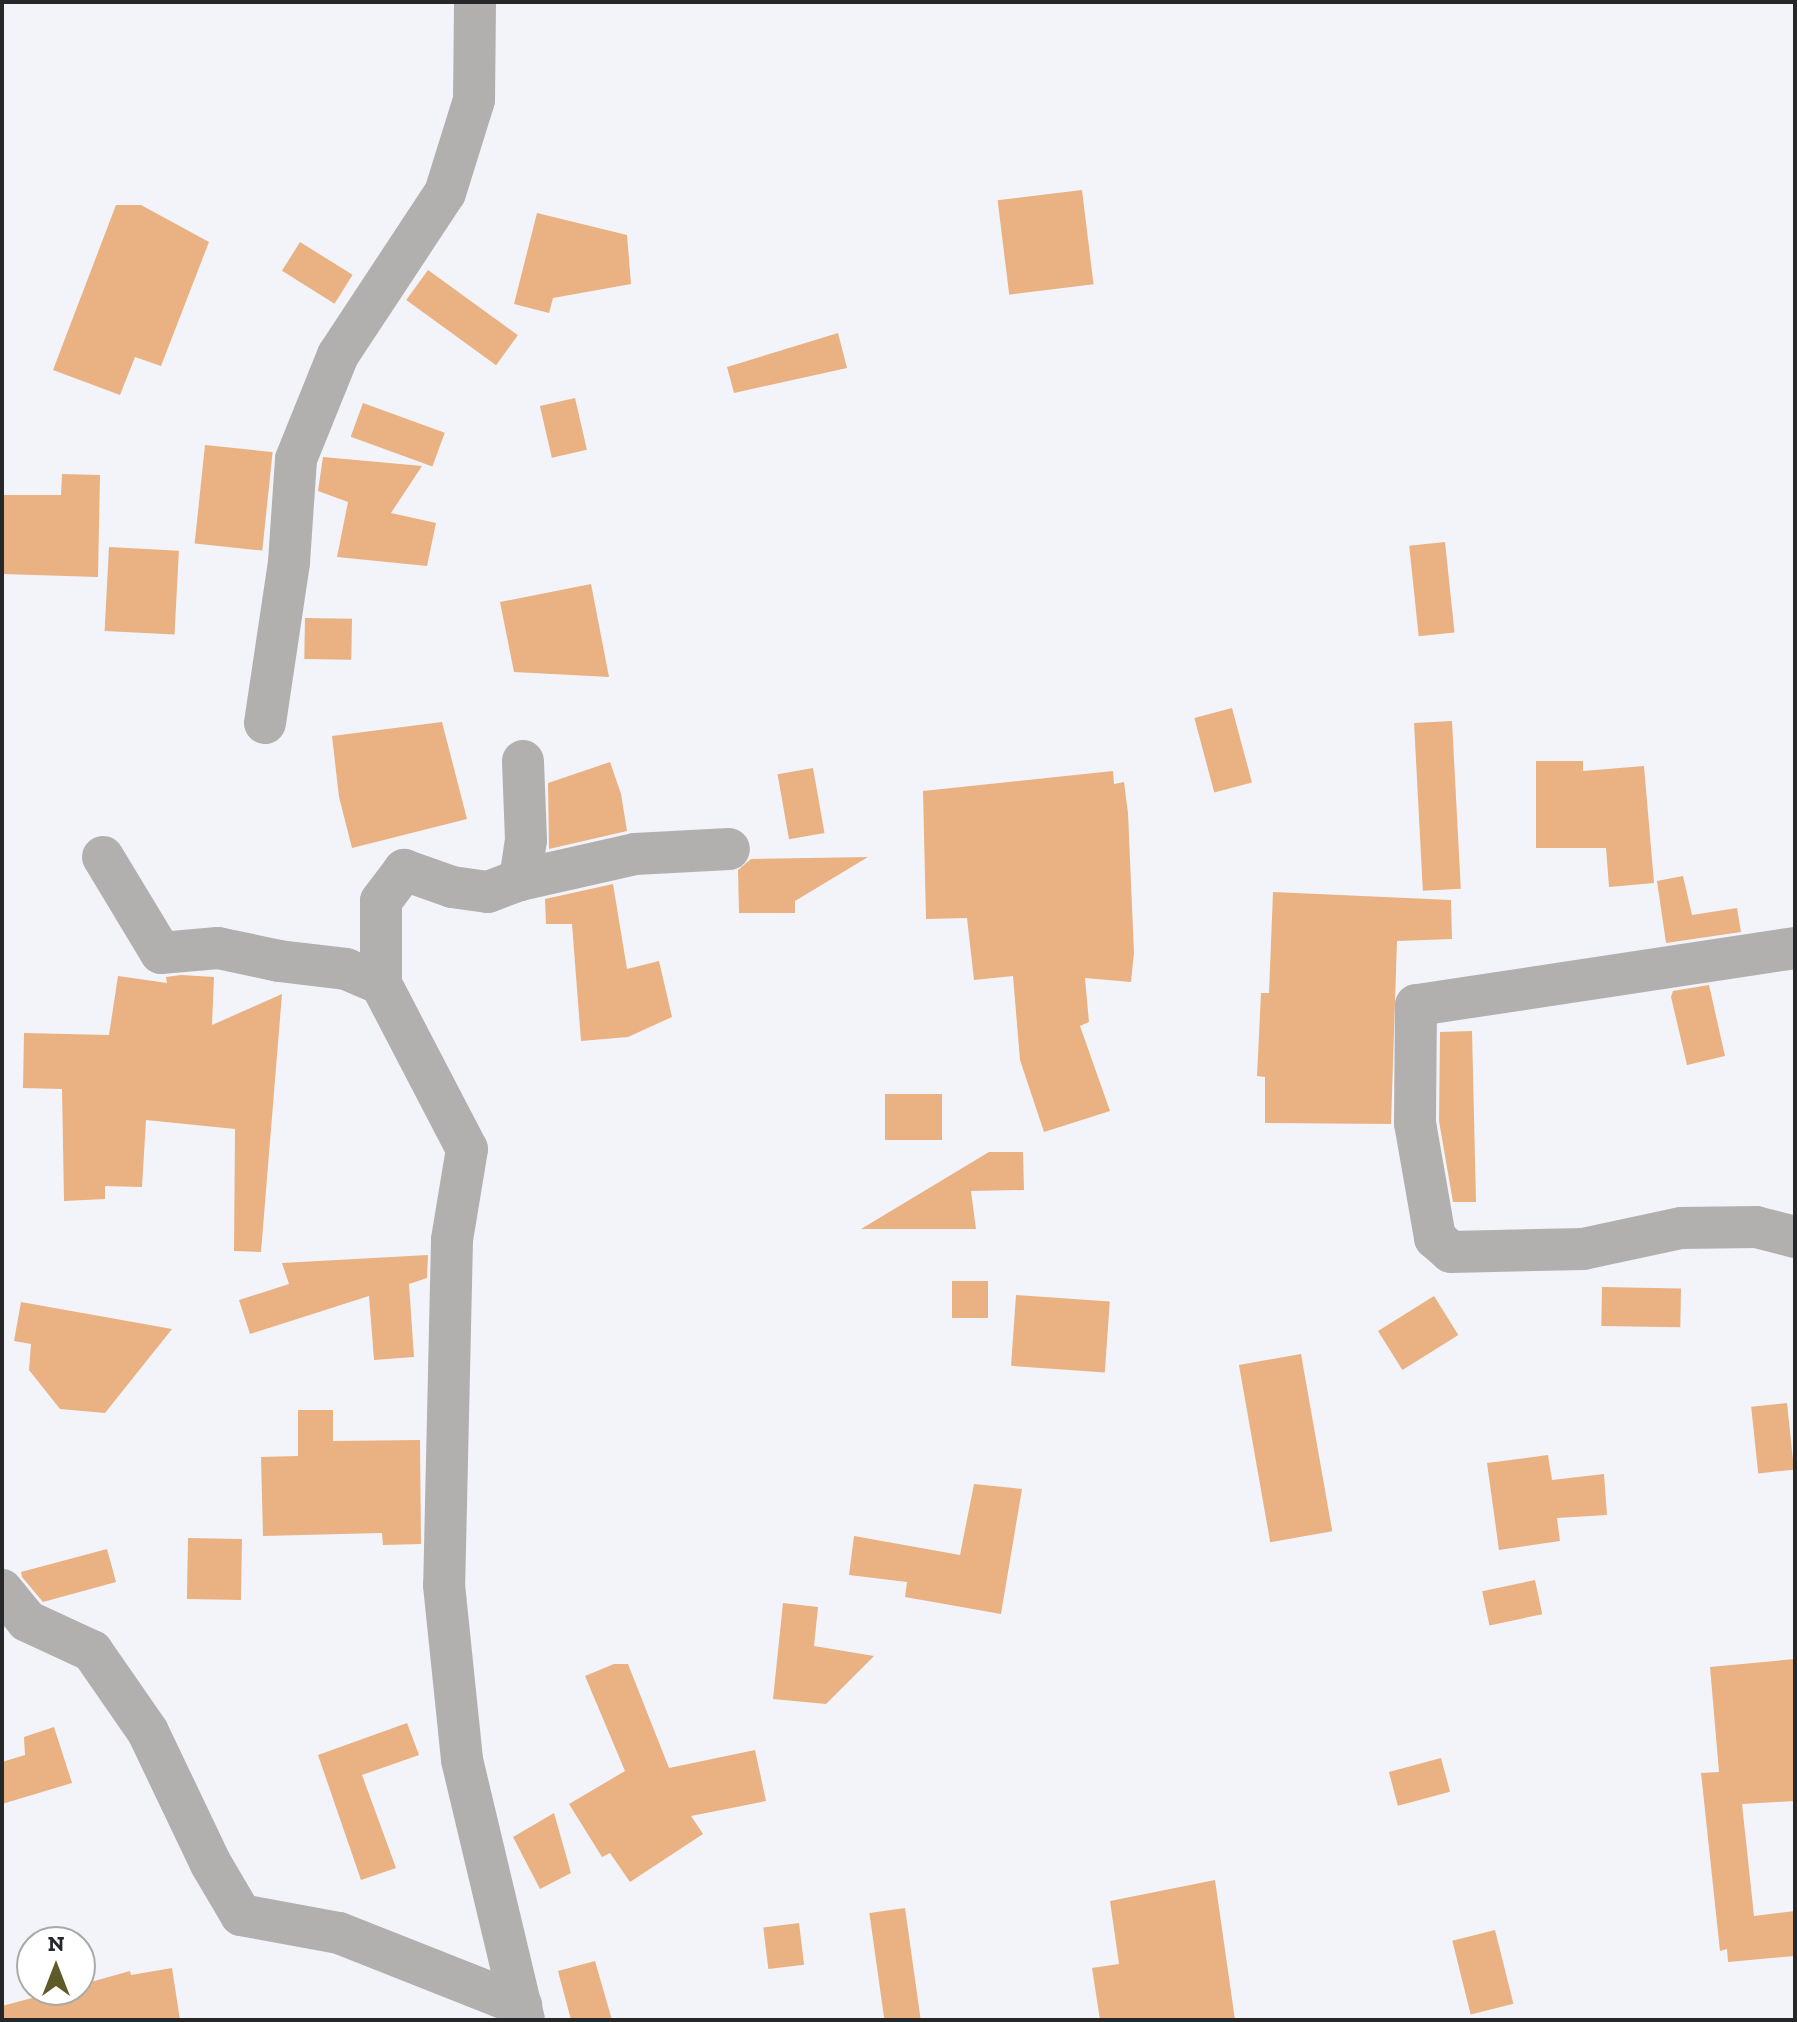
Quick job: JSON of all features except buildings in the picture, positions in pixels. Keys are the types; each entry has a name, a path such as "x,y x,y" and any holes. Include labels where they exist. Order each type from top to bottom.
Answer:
{"street":[{"path":"265,723 289,562 296,459 338,355 445,193 474,100 475,2"},
{"path":"520,880 526,840 523,761"},
{"path":"523,2012 462,1760 444,1585 452,1240 467,1149 381,984 381,901 404,870 452,887 488,892 520,880 635,854 729,849"},
{"path":"103,857 161,953 218,948 279,961 346,969 381,984"},
{"path":"1795,948 1416,1005 1415,1123 1435,1238 1451,1252 1583,1249 1681,1228 1756,1227 1795,1237"},
{"path":"2,1590 27,1621 92,1651 148,1732 211,1864 241,1915 339,1933 523,2012"}]}
